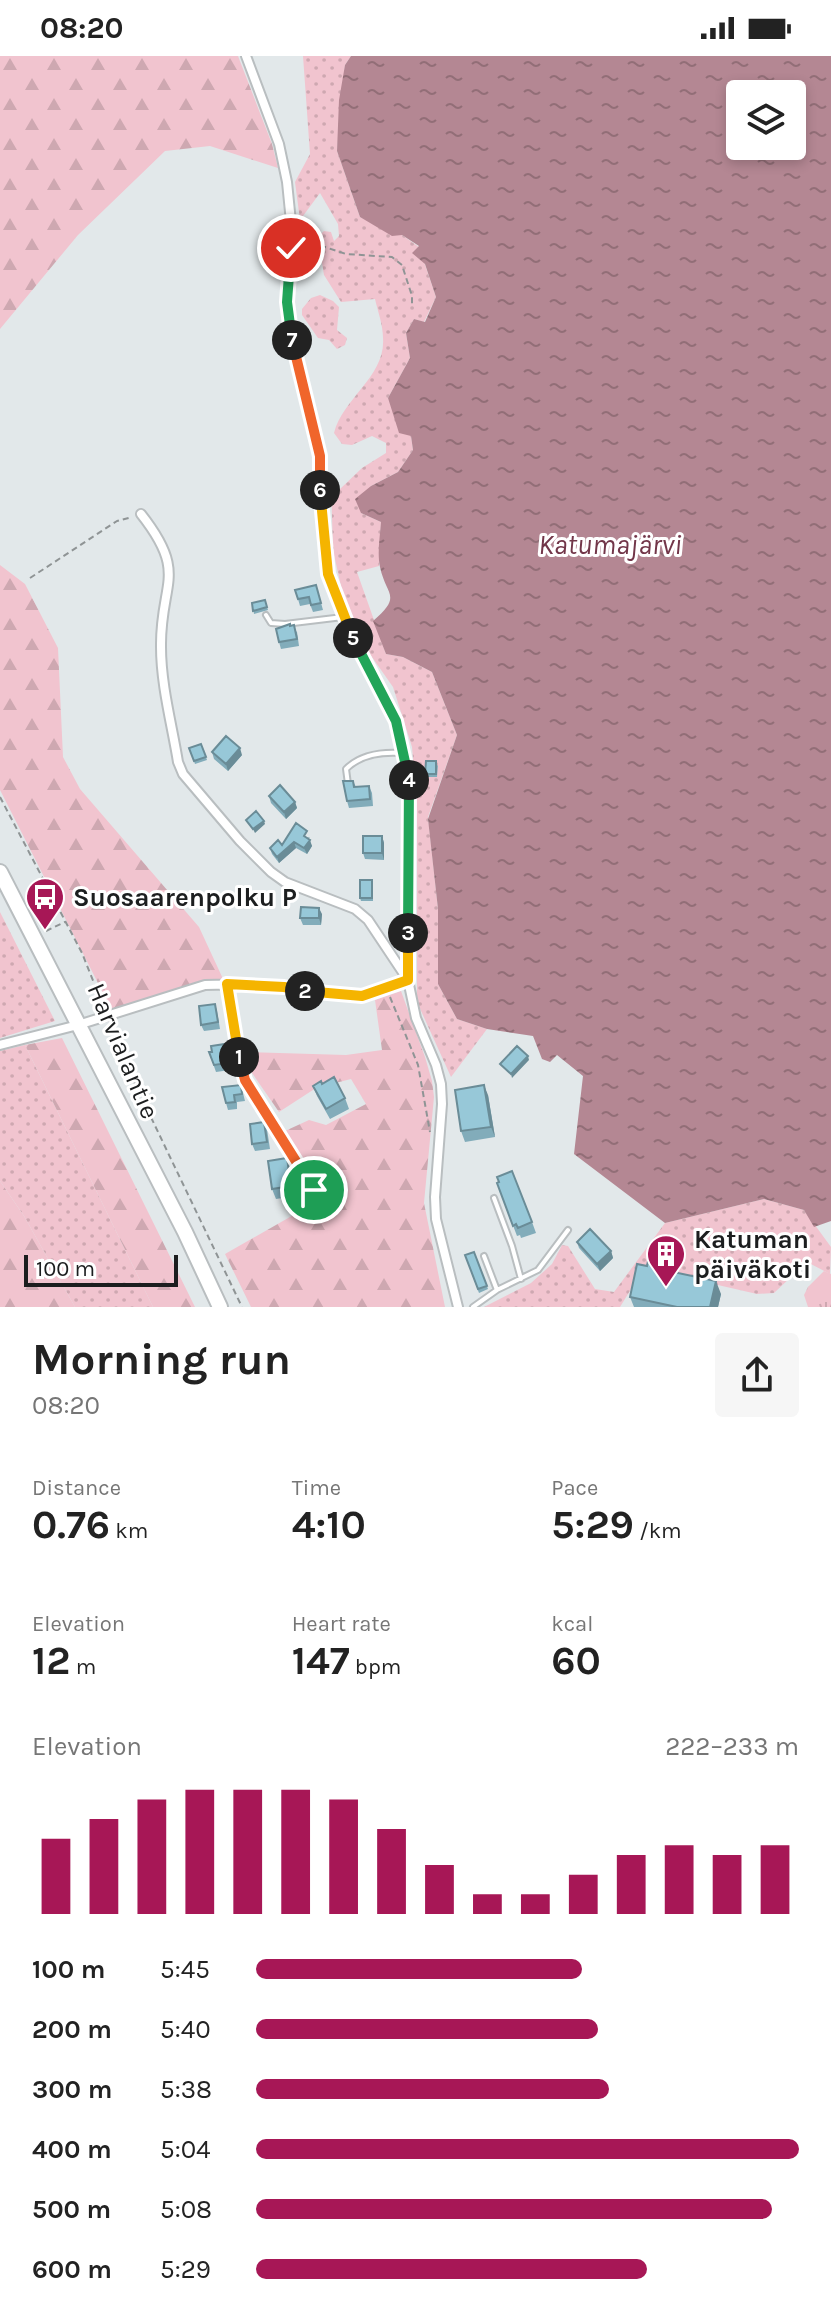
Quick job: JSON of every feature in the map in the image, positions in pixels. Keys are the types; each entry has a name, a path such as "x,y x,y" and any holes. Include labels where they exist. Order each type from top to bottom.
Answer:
{"highway":[{"name":"Harvialantie","path":"0,872 185,1232 220,1307"}],"street":[{"path":"246,56 279,144 287,182 291,248 287,302 292,339 320,456 322,527 328,574 343,617 396,721 409,782 408,980 416,1018 441,1084 436,1219 458,1307"},
{"path":"141,514 165,549 169,562 170,579 160,648 178,762 183,774 271,872 297,887 355,909 368,920 408,980"},
{"path":"0,1045 78,1025 205,985 284,987 362,996 408,980"},
{"path":"227,984 245,1080 314,1190"}],"lane":[{"path":"266,615 271,623 285,624 343,617"},
{"path":"348,784 346,769 353,762 378,754 403,753"},
{"path":"494,1198 521,1279"},
{"path":"473,1307 497,1290 538,1270 568,1230"},
{"path":"484,1256 497,1290"}],"path":[{"path":"291,248 325,247 346,254 392,257 402,265 412,296 412,307"},
{"path":"30,578 117,521 141,514"},
{"name":"Harvialantie","path":"0,797 82,953 123,1059 242,1307"},
{"path":"45,931 65,922"},
{"path":"387,988 418,1065 431,1140"}],"green space":[{"path":"0,56 238,56 272,144 278,168 210,146 165,151 78,235 0,329"},
{"path":"303,56 351,56 345,65 337,151 360,217 402,235 419,247 436,297 424,322 414,319 406,333 410,358 388,398 411,436 413,450 398,472 371,486 361,513 381,522 379,566 357,572 386,654 403,657 432,672 457,735 428,817 438,909 438,984 457,1019 487,1029 451,1077 417,1002 417,802 412,747 393,687 367,650 344,600 333,550 331,484 340,489 362,468 386,453 386,443 372,436 352,445 342,444 334,433 346,409 378,364 383,333 375,299 341,302 324,275 321,257 316,252 316,238 324,231 331,232 334,241 339,236 338,224 320,193 300,220 295,182 310,154"},
{"path":"320,295 339,307 337,330 347,338 345,345 337,349 329,340 318,338 302,315 302,309 311,298"},
{"path":"0,565 25,584 58,648 63,757 80,789 199,927 224,981 109,1012 102,991 0,790"},
{"path":"0,912 55,1021 0,1038"},
{"path":"401,991 432,1081 434,1097 424,1203 445,1307 251,1307 225,1254 325,1197 285,1131 309,1120 326,1125 366,1104 351,1079 316,1088 279,1112 252,1073 250,1052 346,1055 382,1050 375,1000"},
{"path":"62,1038 195,1307 153,1307 25,1045"},
{"path":"25,1045 153,1307 75,1307 24,1216 0,1181 0,1051"},
{"path":"0,1181 24,1216 75,1307 0,1307"},
{"path":"764,1199 804,1210 831,1247 830,1274 807,1262 774,1293 757,1294 644,1268 620,1307 484,1307 531,1283 552,1264 562,1245 568,1246 595,1289 614,1292 665,1223"},
{"path":"824,1271 831,1274 831,1307 808,1307 804,1295"}],"water":[{"name":"Katumajärvi","path":"351,56 831,56 831,1221 814,1227 804,1210 764,1199 665,1223 574,1154 583,1076 557,1055 550,1062 542,1059 533,1036 487,1029 457,1019 438,984 438,909 428,819 457,735 432,672 403,657 386,654 373,621 390,600 379,562 381,522 361,513 355,499 371,486 398,472 413,450 411,436 399,433 388,398 410,358 406,333 414,319 425,322 436,297 425,264 412,253 419,246 402,235 392,236 360,217 337,151 339,100 345,65"}],"building":[{"path":"316,585 321,603 311,605 309,597 298,599 295,590"},
{"path":"265,600 267,607 253,611 252,603"},
{"path":"294,625 297,639 279,642 276,629"},
{"path":"226,736 240,748 226,764 212,752"},
{"path":"201,744 206,757 194,761 189,748"},
{"path":"426,761 436,761 436,774 425,774"},
{"path":"343,781 353,781 354,787 369,786 370,799 347,801"},
{"path":"280,785 295,802 284,812 269,796"},
{"path":"256,811 264,821 253,829 246,820"},
{"path":"296,823 307,831 304,836 310,840 304,848 294,842 277,857 270,848 278,840 282,845"},
{"path":"363,836 382,836 382,853 363,853"},
{"path":"360,880 372,880 372,898 360,898"},
{"path":"301,907 319,908 319,918 300,918"},
{"path":"215,1004 218,1022 201,1025 199,1006"},
{"path":"225,1044 228,1063 214,1065 209,1052 212,1052 211,1046"},
{"path":"517,1046 528,1056 511,1074 500,1064"},
{"path":"334,1077 345,1098 326,1109 313,1086"},
{"path":"241,1085 242,1094 234,1095 235,1102 226,1103 222,1087"},
{"path":"484,1085 491,1127 461,1131 455,1090"},
{"path":"264,1122 267,1142 252,1144 250,1124"},
{"path":"287,1158 291,1186 272,1189 268,1161"},
{"path":"512,1171 532,1222 518,1228 516,1224 513,1226 497,1183 497,1177"},
{"path":"590,1229 611,1251 597,1264 577,1242"},
{"path":"474,1252 487,1286 478,1289 465,1255"},
{"path":"648,1261 660,1264 659,1269 716,1281 710,1307 677,1307 630,1297 637,1264 647,1266"}],"place":[{"name":"Suosaarenpolku P","path":"45,931"},
{"name":"Katuman päiväkoti","path":"666,1288"}],"route":[{"path":"291,248 287,302 292,339 320,456 322,527 328,574 343,617 396,721 409,782 408,980 362,996 227,984 245,1080 314,1190"}]}
